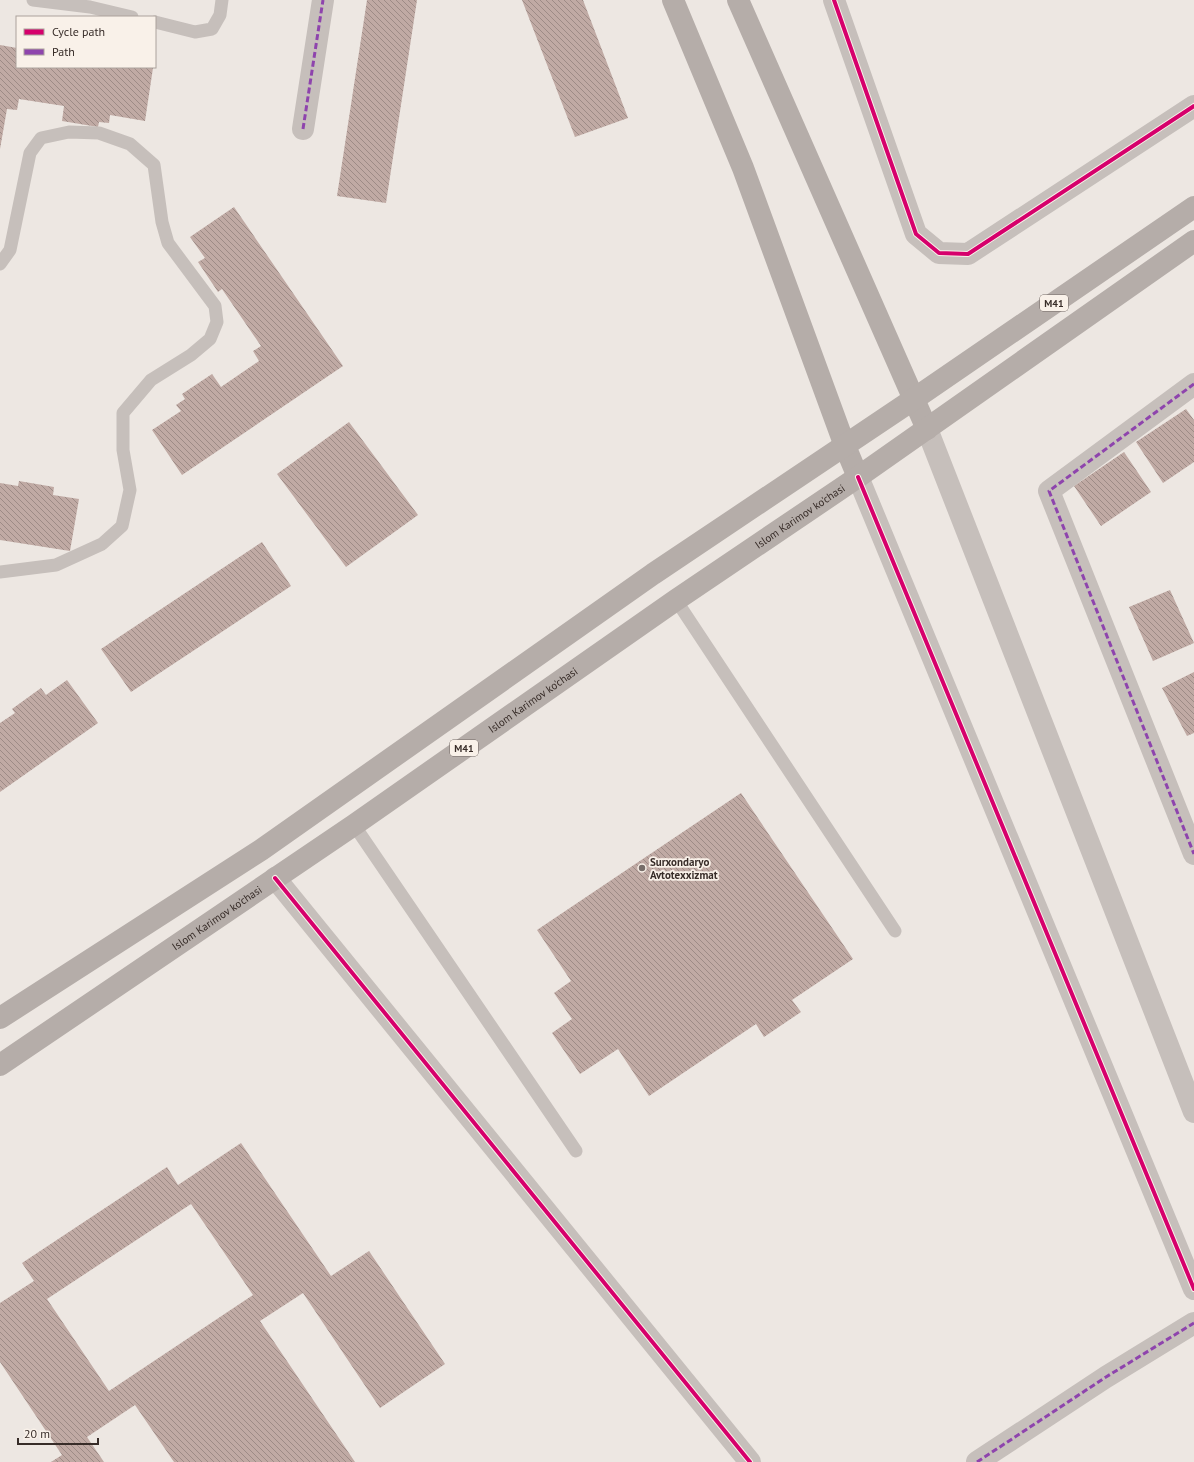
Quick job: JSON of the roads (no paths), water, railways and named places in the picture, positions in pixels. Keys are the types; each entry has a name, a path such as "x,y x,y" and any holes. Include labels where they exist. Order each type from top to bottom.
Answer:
{"main road":[{"path":"673,0 743,168 845,446 858,477"},
{"path":"738,0 926,429"},
{"name":"M41","path":"0,1018 261,850 653,574 845,446 1194,207"},
{"name":"M41","path":"926,429 1194,241"},
{"name":"Islom Karimov ko'chasi","path":"0,1065 354,825 676,600 858,477 926,429"}],"street":[{"path":"303,129 323,0"},
{"path":"834,0 916,234 939,253 968,254 1194,106"},
{"path":"1194,384 1048,491 1194,854"},
{"path":"926,429 1194,1112"},
{"path":"858,477 1194,1289"},
{"path":"275,878 750,1462"},
{"path":"977,1462 1194,1323"}],"lane":[{"path":"33,0 90,4 129,16"},
{"path":"156,22 195,32 212,29 220,15 222,0"},
{"path":"0,264 10,250 30,153 33,148 41,138 69,132 99,133 130,144 154,165 162,222 168,243 215,306 217,322 210,339 191,354 150,380 123,413 123,450 130,490 122,526 102,544 56,565 0,572"},
{"path":"676,600 895,931"},
{"path":"354,825 576,1151"}],"place":[{"name":"Surxondaryo Avtotexxizmat","path":"642,868"}]}
